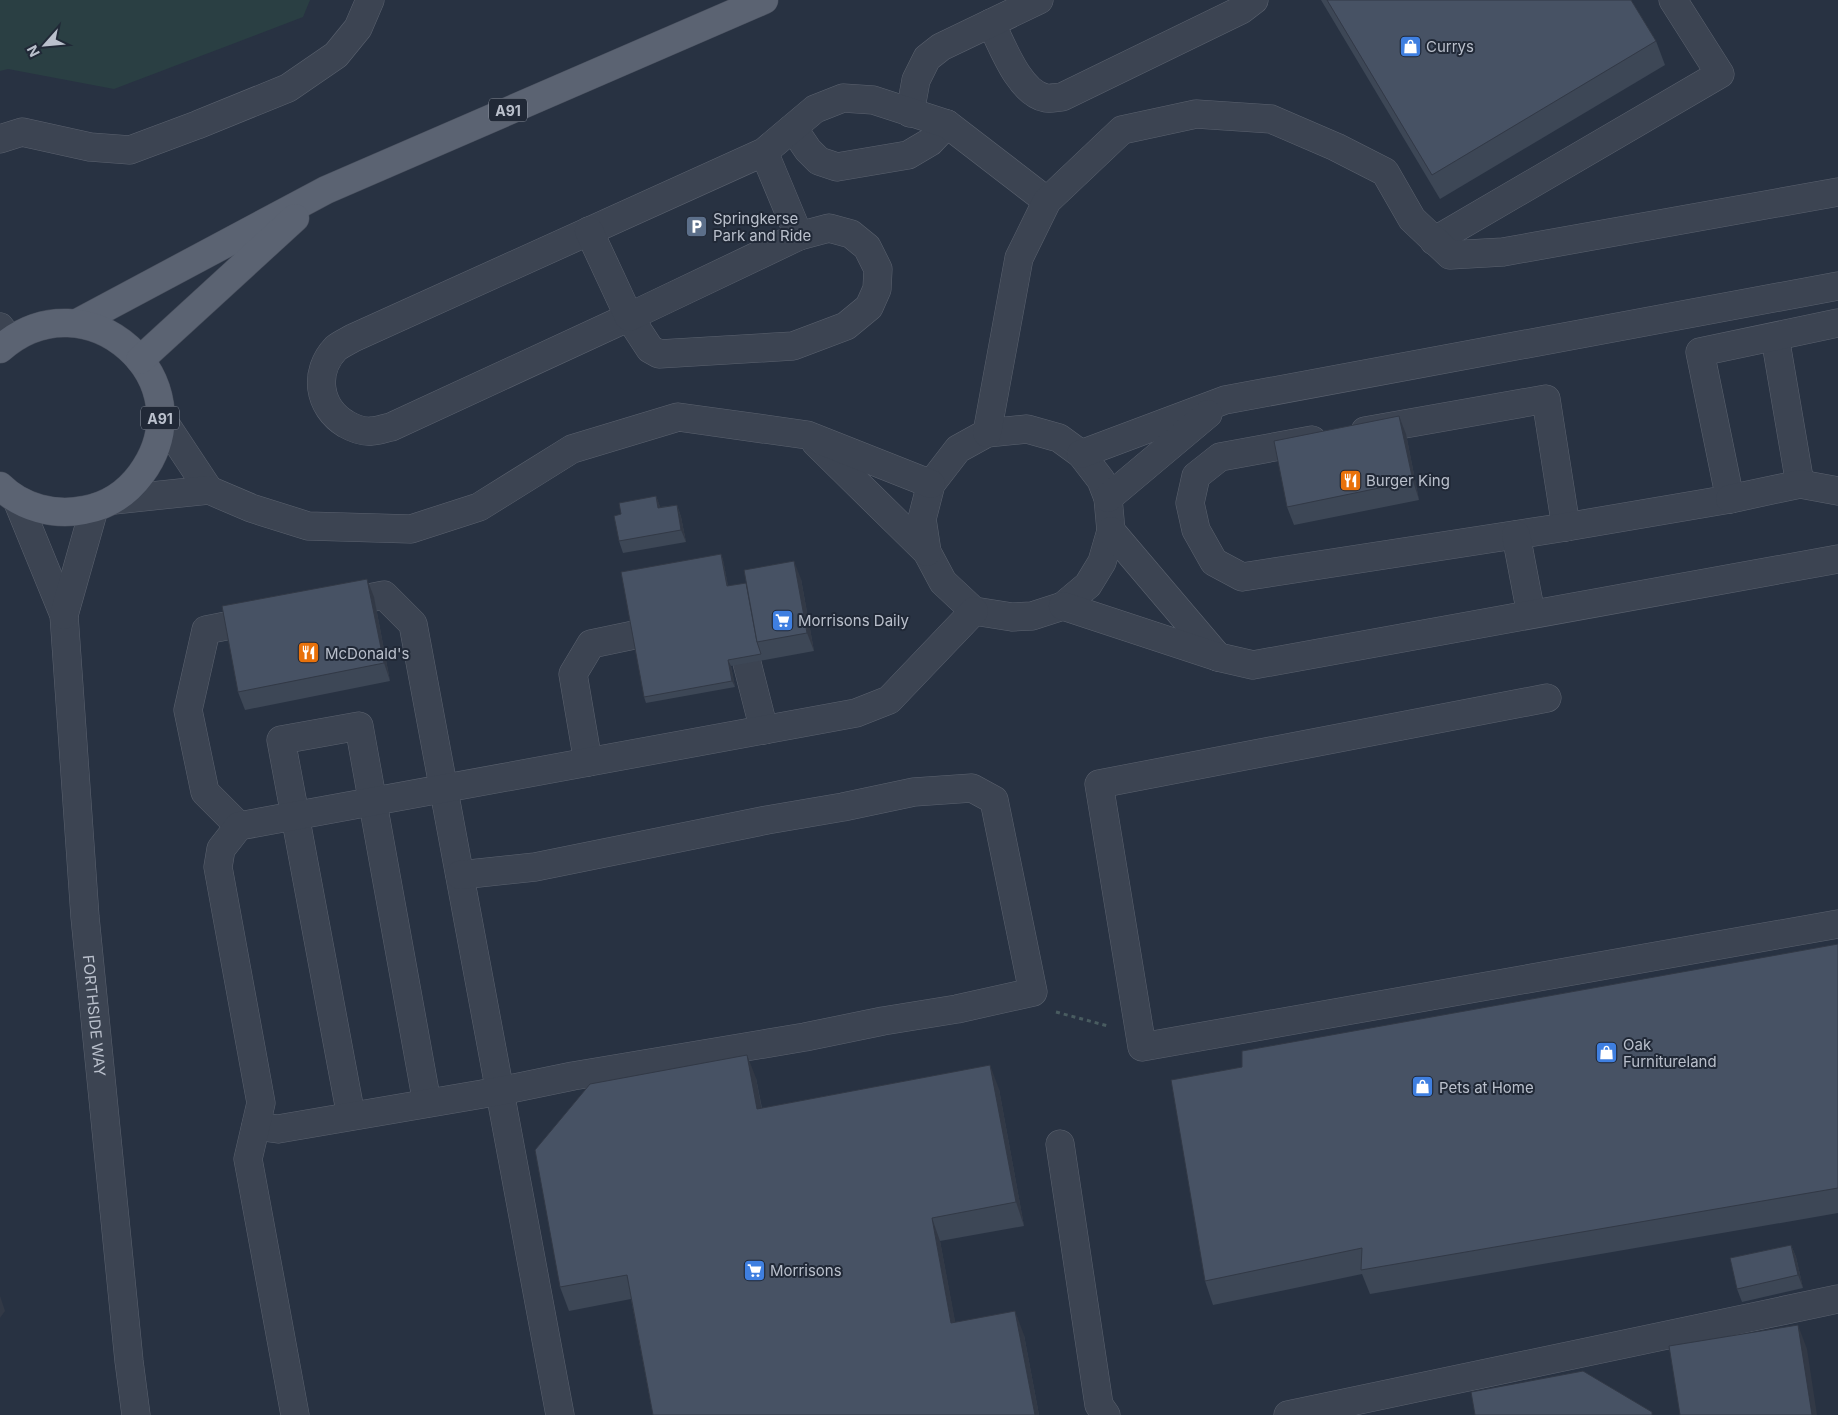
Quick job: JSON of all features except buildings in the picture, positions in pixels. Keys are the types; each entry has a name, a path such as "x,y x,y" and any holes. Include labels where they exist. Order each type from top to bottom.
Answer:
{"main road":[{"name":"A91","path":"77,324 326,190 764,0"},
{"name":"A91","path":"140,360 326,190"},
{"name":"A91","path":"3,339 53,323 77,324 95,328 112,335 127,346 140,360 155,386 160,416 158,441 148,464 134,484 104,504 74,512 54,512 35,508 9,493"}],"street":[{"path":"0,139 22,132 90,147 130,150 288,88 336,55 358,28 370,0"},
{"path":"910,112 916,80 926,58 941,47 1039,0"},
{"path":"991,23 1015,71 1025,85 1034,93 1046,98 1062,97 1241,10 1254,0"},
{"path":"1434,240 1720,74 1673,0"},
{"path":"589,231 629,317 650,349 659,354 793,346 846,326 869,307 877,289 878,269 867,247 851,234 829,228 799,236 629,317 391,426 371,431 353,428 335,417 324,401 321,380 327,361 337,347 353,338 589,231 764,152 815,109 843,98 873,100 947,124 1046,201"},
{"path":"987,433 1019,258 1046,201 1122,130 1196,114 1271,119 1336,147 1384,172 1412,219 1450,255 1503,252 1838,192"},
{"path":"793,128 808,150 819,161 837,167 908,155 930,142 947,124"},
{"path":"764,152 799,236"},
{"path":"1081,454 1225,400 1838,286"},
{"path":"1730,499 1700,352 1838,323"},
{"path":"1775,337 1800,484"},
{"path":"1566,527 1546,399 1220,457 1196,476 1190,503 1196,530 1214,562 1242,577 1566,527 1730,499 1800,484 1838,491"},
{"path":"1108,498 1225,400"},
{"path":"160,416 209,490"},
{"path":"104,504 209,490 251,508 308,526 411,529 479,507 572,449 678,417 807,435 931,484"},
{"path":"807,435 927,552 944,582 974,611 1012,618 1032,616 1063,606 1088,585 1102,562 1111,531 1108,498 1101,480 1081,454 1059,438 1027,429 987,433 958,449 931,484 922,519 927,552"},
{"name":"FORTHSIDE WAY","path":"9,493 64,615 85,917 136,1415"},
{"name":"FORTHSIDE WAY","path":"64,615 104,504"},
{"path":"1111,531 1218,657"},
{"path":"1516,535 1531,614"},
{"path":"1063,606 1218,657 1252,665 1838,559"},
{"path":"315,608 384,595 413,624 560,1415"},
{"path":"295,1415 248,1159 261,1102 218,868 221,849 239,826 856,713 889,700 974,611"},
{"path":"239,826 205,792 188,710 201,649 206,630 286,614"},
{"path":"588,762 573,674 591,644 634,635"},
{"path":"747,663 764,730"},
{"path":"1547,698 1099,784 1142,1047 1838,924"},
{"path":"351,1116 281,740 359,726 427,1103"},
{"path":"256,1126 278,1129 500,1091 573,1076 957,1009 1033,992 994,800 972,788 914,792 535,866 460,875"},
{"path":"1060,1144 1099,1404 1106,1415"},
{"path":"1288,1415 1838,1300"}],"path":[{"path":"1049,1010 1140,1035"}],"green space":[{"path":"0,0 310,0 303,17 114,89 8,69 0,71"}],"place":[{"name":"Currys","path":"1410,46"},
{"name":"Springkerse Park and Ride","path":"697,227"},
{"name":"Burger King","path":"1350,480"},
{"name":"Morrisons Daily","path":"782,620"},
{"name":"McDonald's","path":"309,653"},
{"name":"Oak Furnitureland","path":"1607,1053"},
{"name":"Pets at Home","path":"1423,1087"},
{"name":"Morrisons","path":"754,1270"}]}
